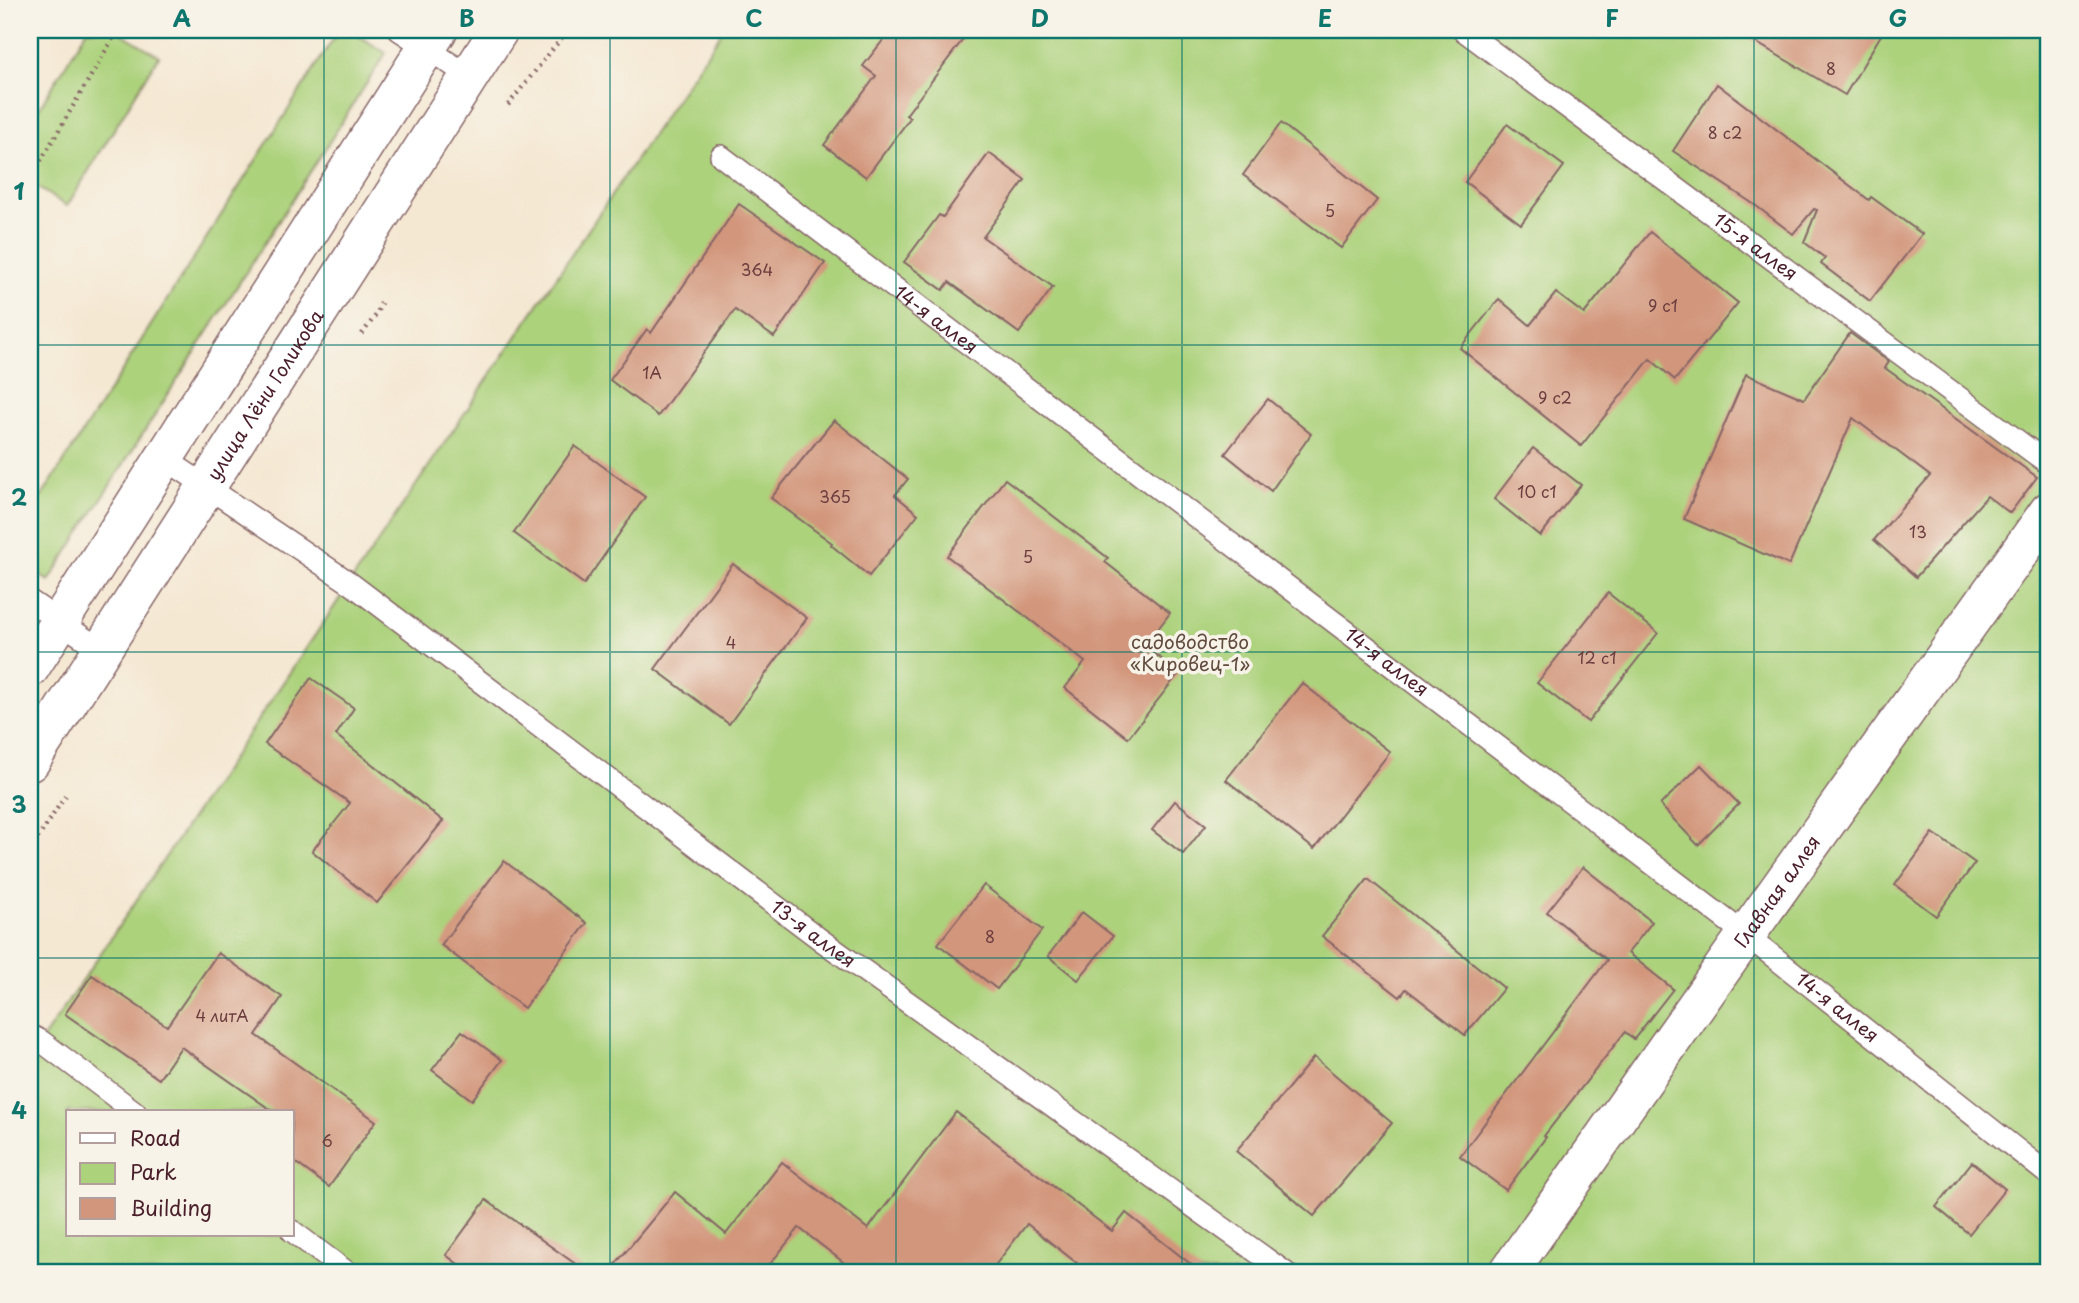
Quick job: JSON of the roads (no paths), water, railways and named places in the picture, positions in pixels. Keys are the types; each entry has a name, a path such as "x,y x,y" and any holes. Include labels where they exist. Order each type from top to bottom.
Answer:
{"street":[{"name":"улица Лёни Голикова","path":"30,762 499,30"},
{"path":"30,668 44,611 164,458 421,36"},
{"name":"Главная аллея","path":"1508,1273 2049,510"}],"lane":[{"name":"15-я аллея","path":"1463,30 2049,464"},
{"path":"421,36 469,76"},
{"name":"14-я аллея","path":"721,156 1746,935 2049,1175"},
{"name":"13-я аллея","path":"164,458 350,583 821,940 1286,1273"},
{"path":"44,611 101,650"},
{"path":"35,1038 132,1110"},
{"path":"294,1232 348,1273"}],"park label":[{"name":"садоводство «Кировец-1»","path":"1190,653"}]}
